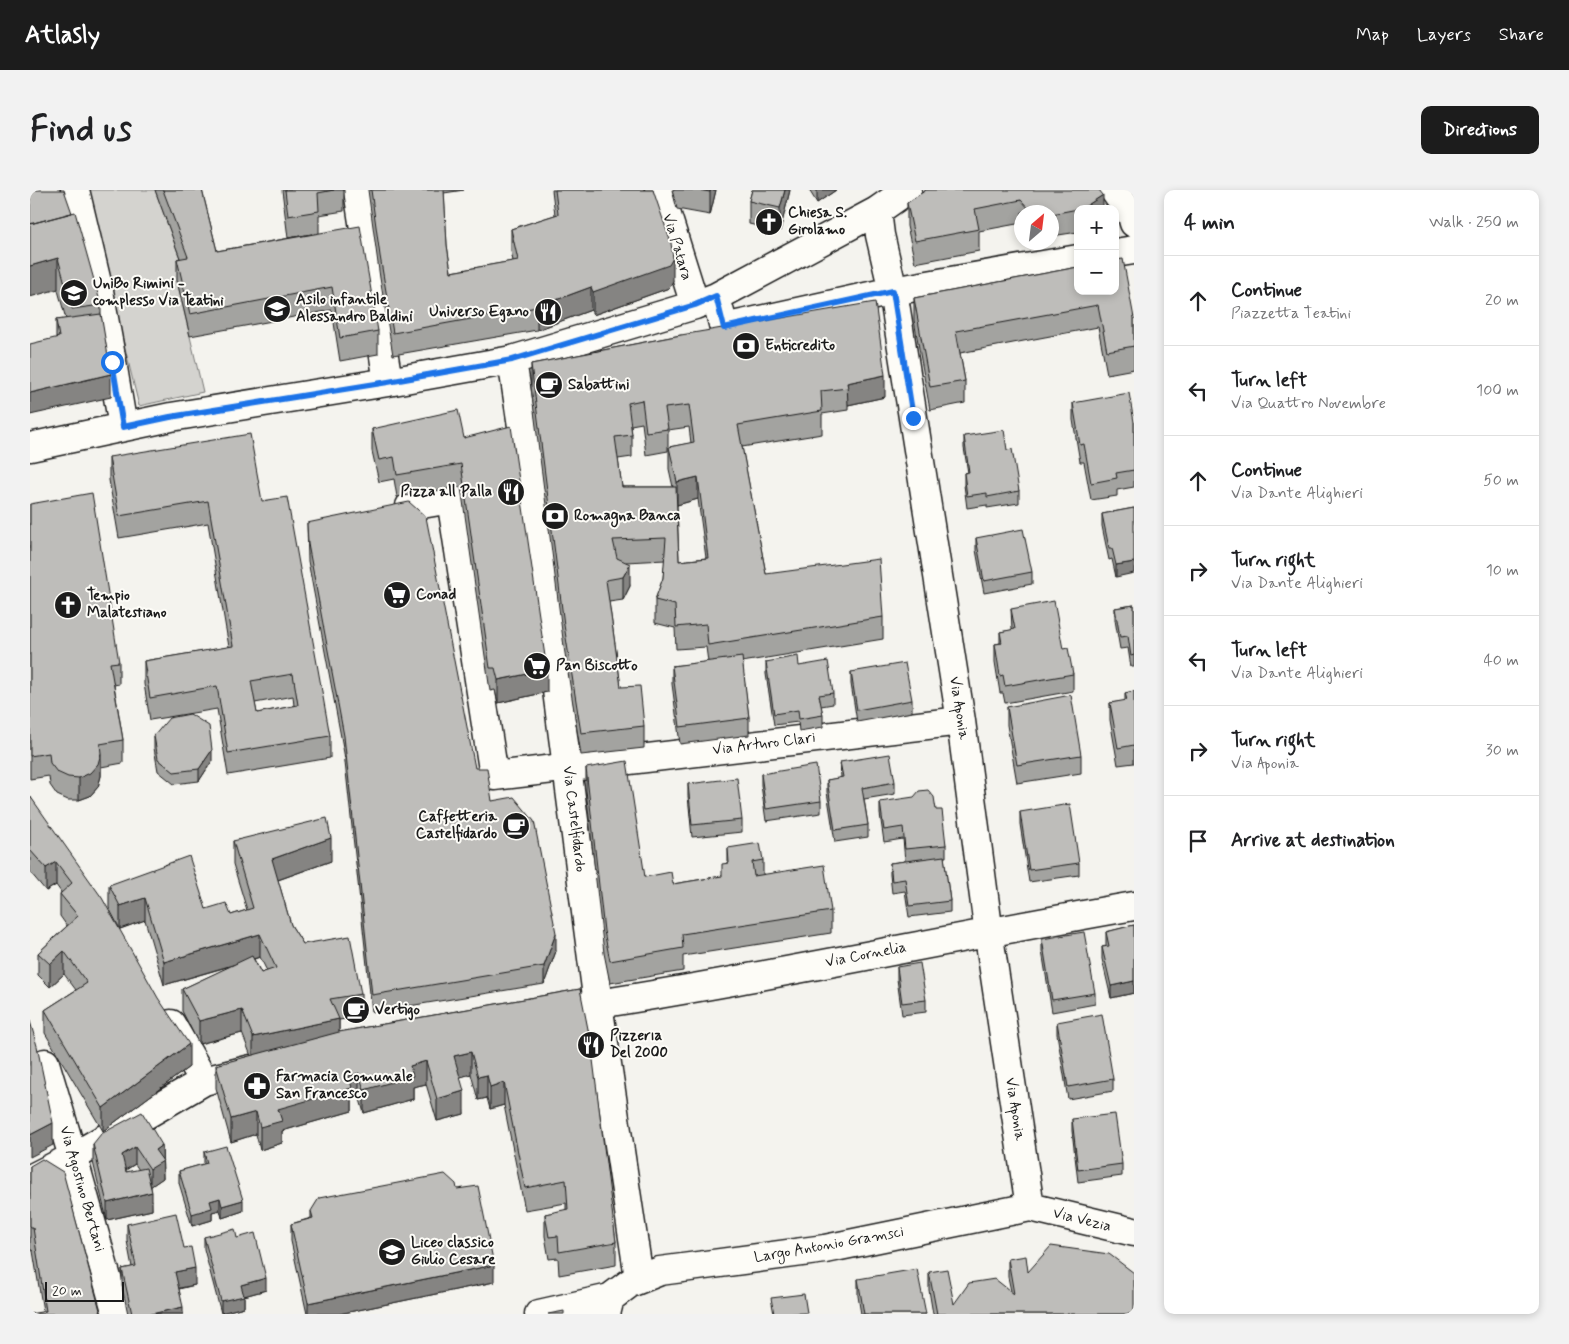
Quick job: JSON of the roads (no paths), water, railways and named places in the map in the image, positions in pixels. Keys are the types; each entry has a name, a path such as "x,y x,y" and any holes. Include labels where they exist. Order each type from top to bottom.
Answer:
{"street":[{"path":"75,190 99,291 123,427"},
{"path":"358,190 388,382"},
{"path":"30,447 170,417 512,360 706,301 877,211 907,190"},
{"path":"1114,190 1132,216 1134,223"},
{"name":"Via Patara","path":"660,194 706,301 724,328 893,291"},
{"name":"Via Aponia","path":"877,211 880,235 893,291 961,721 989,931 1030,1207"},
{"path":"1119,252 1134,250"},
{"path":"893,291 1074,260"},
{"name":"Via Castelfidardo","path":"512,360 568,767 598,1004 621,1293"},
{"name":"Via Arturo Clari","path":"410,506 451,499 494,776 961,721"},
{"name":"Via Cornelia","path":"520,1016 686,990 989,931 1134,906"},
{"path":"160,1005 204,1081"},
{"name":"Via Agostino Bertani","path":"45,1063 117,1314"},
{"path":"30,1179 73,1157 204,1081 271,1065"},
{"name":"Via Vezia","path":"1030,1207 1134,1232"},
{"name":"Largo Antonio Gramsci","path":"539,1314 621,1293 660,1271 825,1249 1030,1207"}],"place":[{"name":"Chiesa S. Girolamo","path":"769,222"},
{"name":"UniBo Rimini - complesso Via Teatini","path":"74,293"},
{"name":"Asilo infantile Alessandro Baldini","path":"277,309"},
{"name":"Universo Egano","path":"548,312"},
{"name":"Enticredito","path":"746,346"},
{"name":"Sabattini","path":"549,385"},
{"name":"Pizza all Palla","path":"511,492"},
{"name":"Romagna Banca","path":"555,516"},
{"name":"Conad","path":"397,595"},
{"name":"Tempio Malatestiano","path":"68,605"},
{"name":"Pan Biscotto","path":"537,666"},
{"name":"Caffetteria Castelfidardo","path":"516,826"},
{"name":"Vertigo","path":"356,1010"},
{"name":"Pizzerıa Del 2000","path":"591,1045"},
{"name":"Farmacia Comunale San Francesco","path":"257,1086"},
{"name":"Liceo classico Giulio Cesare","path":"392,1252"}]}
